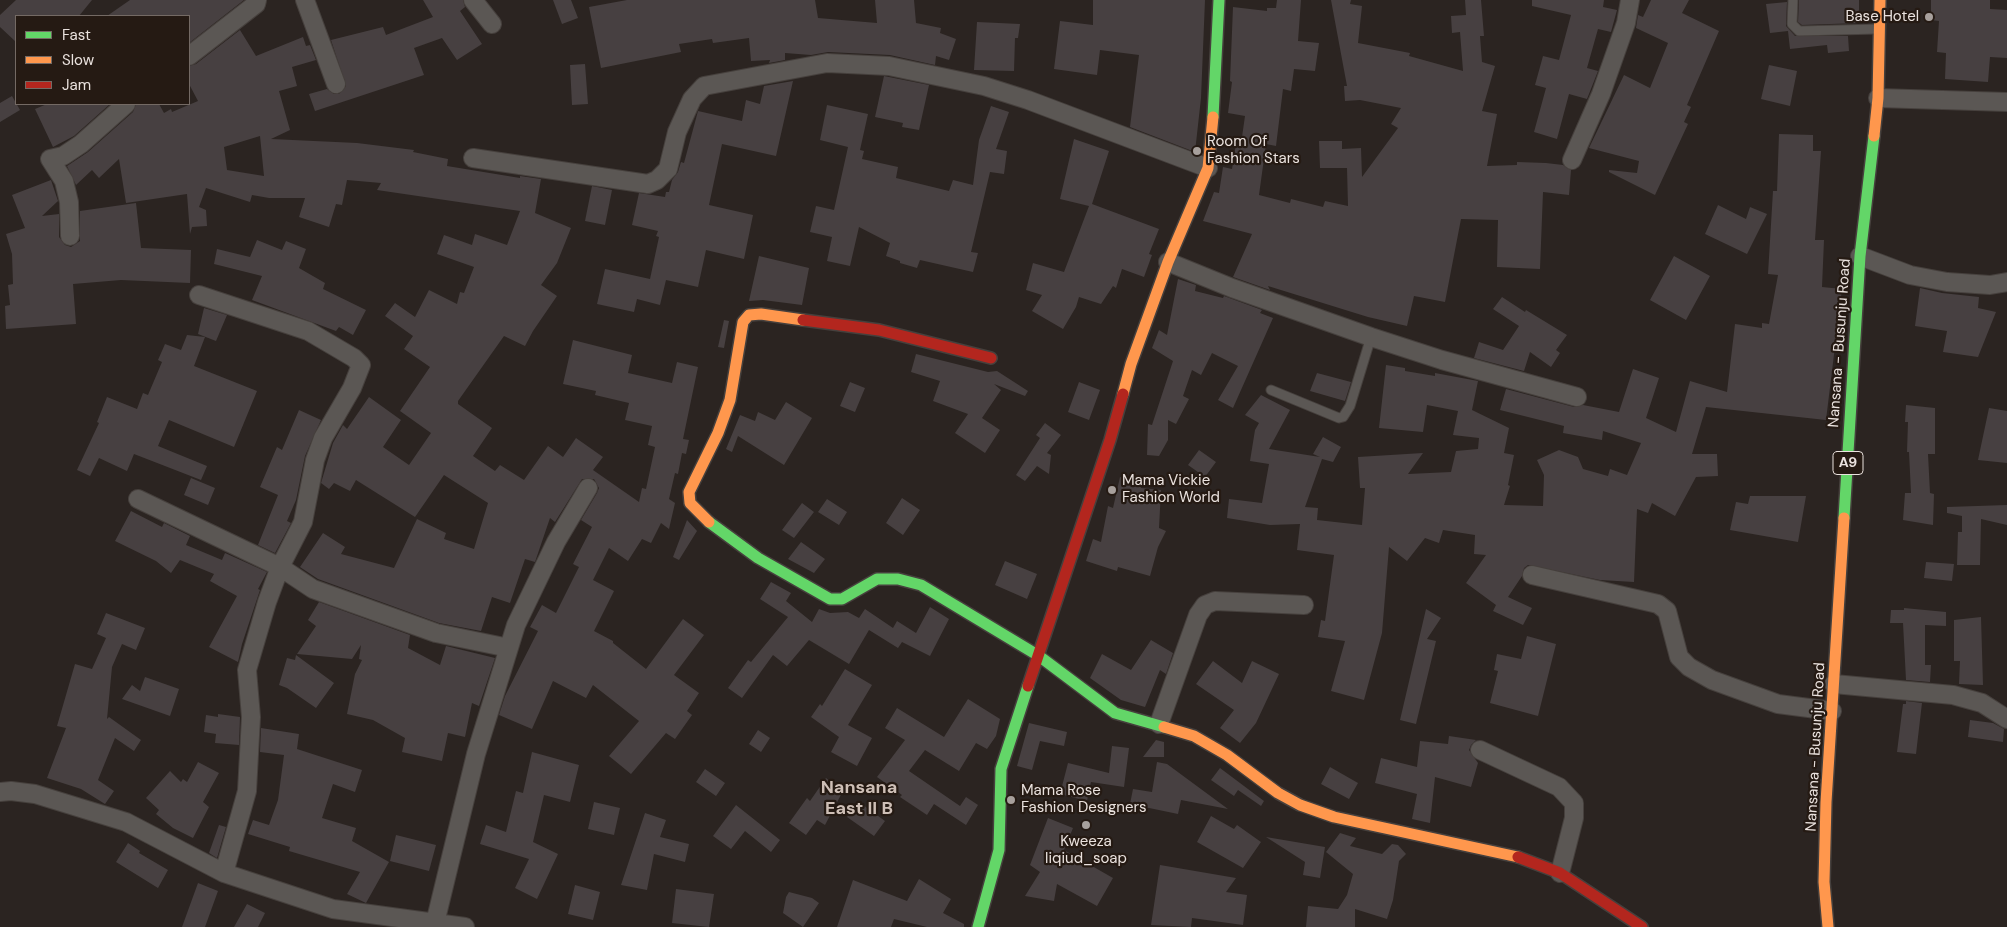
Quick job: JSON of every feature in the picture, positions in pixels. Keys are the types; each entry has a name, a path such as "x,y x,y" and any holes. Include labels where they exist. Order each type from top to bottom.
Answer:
{"street":[{"path":"190,55 256,4 256,0"},
{"path":"306,0 336,84"},
{"path":"473,0 492,24"},
{"path":"978,927 999,850 1001,769 1015,720 1040,656 1110,440 1131,364 1168,262 1208,168 1215,101 1219,0"},
{"path":"1572,160 1601,94 1623,32 1630,0"},
{"name":"Nansana - Busunju Road","path":"1828,927 1824,882 1832,711 1860,256 1878,98 1880,0"},
{"path":"473,158 648,184 657,180 668,169 677,132 692,99 704,86 827,63 889,66 984,86 1028,100 1208,168"},
{"path":"1878,98 2007,102"},
{"path":"70,236 69,202 64,181 50,159 63,156 81,144 125,105"},
{"path":"1860,256 1910,275 1947,282 1990,285 2007,282"},
{"path":"1168,262 1232,288 1371,337 1442,360 1578,397"},
{"path":"199,295 308,330 354,358 361,365 352,388 323,438 314,460 303,522 280,567 267,602 247,670 251,717 247,791 224,873"},
{"path":"991,358 879,330 761,314 749,315 743,322 730,400 718,433 691,485 689,492 690,503 704,518 758,558 830,599 842,599 877,578 898,578 921,585 1040,656 1095,700 1115,713 1159,724 1194,736 1227,755 1278,793 1308,808 1334,817 1520,857 1560,873 1642,927"},
{"path":"435,923 476,754 516,625 556,542 588,488"},
{"path":"138,499 280,567 313,589 342,601 436,633 509,648"},
{"path":"1532,575 1658,604 1668,611 1679,657 1689,667 1720,683 1778,704 1832,711"},
{"path":"1159,724 1198,615 1205,605 1214,601 1304,605"},
{"path":"1834,684 1953,695 1982,703 2007,719"},
{"path":"1480,750 1559,787 1574,804 1574,818 1560,873"},
{"path":"0,792 11,791 35,794 126,822 224,873 333,909 466,927"}],"lane":[{"path":"1793,0 1792,24 1799,31 1879,29"},
{"path":"1271,390 1339,418 1343,417 1350,406 1371,337"}],"building":[{"path":"16,0 92,0 80,15 15,15 15,41 0,27 0,15"},
{"path":"130,0 244,0 190,42 190,15 108,15"},
{"path":"423,0 463,0 465,7 460,11 482,44 457,60 442,38 414,48 424,75 315,111 309,94 327,89 334,94 339,94 346,86 331,40 383,27 386,35 433,17"},
{"path":"553,0 571,0 578,18 562,24"},
{"path":"627,0 815,0 818,18 877,23 875,0 914,0 916,23 941,28 940,33 956,39 949,60 936,56 935,65 890,55 828,52 811,55 785,53 785,60 769,63 770,60 751,61 749,38 713,43 712,39 679,44 681,52 601,68 589,7"},
{"path":"1093,0 1205,0 1201,98 1195,152 1130,127 1139,55 1100,50 1097,75 1054,69 1060,21 1093,25"},
{"path":"1277,0 1301,0 1298,41 1319,43 1315,71 1294,69 1291,91 1283,89 1276,146 1266,144 1259,195 1290,203 1291,199 1323,207 1325,201 1348,206 1347,168 1320,168 1319,141 1342,141 1342,149 1361,148 1362,177 1398,128 1391,124 1401,108 1360,100 1345,101 1344,86 1347,86 1331,0 1351,0 1350,4 1362,6 1358,43 1410,53 1409,56 1463,71 1460,32 1452,33 1451,16 1466,15 1465,0 1481,0 1484,36 1480,36 1482,62 1495,66 1482,111 1497,114 1487,166 1517,165 1517,162 1546,163 1563,165 1571,170 1569,195 1543,192 1540,269 1497,267 1498,220 1461,219 1445,302 1414,296 1407,326 1368,317 1268,286 1270,290 1233,277 1252,234 1203,221 1214,192 1219,193 1223,167 1232,169 1236,143 1241,144 1245,116 1228,113 1232,82 1230,81 1233,7 1267,11 1267,8 1276,8"},
{"path":"1532,0 1604,0 1603,7 1617,10 1611,32 1598,29 1587,68 1598,71 1587,99 1569,94 1557,139 1534,132 1546,88 1535,85 1543,56 1559,60 1571,15 1532,6"},
{"path":"1651,0 1689,0 1682,13 1719,31 1687,105 1691,107 1684,122 1688,124 1655,195 1609,172 1609,170 1637,173 1639,161 1589,148 1624,75 1650,88 1668,43 1636,28 1638,15 1643,17"},
{"path":"1799,0 1859,0 1859,23 1802,25 1798,22"},
{"path":"1931,0 1990,0 1990,9 2007,10 2007,58 1990,57 1988,82 1945,79 1946,53 1937,52 1939,21 1931,20"},
{"path":"1787,2 1786,26 1795,36 1848,36 1849,51 1828,53 1827,45 1790,49 1788,31 1770,33 1766,4"},
{"path":"977,22 1020,24 1018,38 1015,38 1014,71 974,70"},
{"path":"240,30 256,56 303,37 306,46 310,45 316,60 292,67 297,86 279,91 290,130 271,139 357,143 414,150 413,152 448,159 447,166 520,178 520,176 541,179 535,213 571,228 557,263 541,285 557,296 525,346 504,336 458,401 458,404 492,428 473,456 495,471 500,465 524,480 548,446 563,457 576,438 603,457 593,470 639,502 642,488 646,489 655,447 648,445 652,426 625,420 629,403 595,395 596,391 563,384 573,340 632,355 628,373 672,383 677,362 698,367 683,439 689,440 686,454 682,453 678,474 675,473 669,499 675,503 669,529 661,523 651,543 642,539 628,561 609,548 593,580 614,591 594,631 613,641 613,643 646,669 683,619 704,635 674,675 699,693 687,711 692,715 675,739 666,733 631,774 609,756 639,721 593,685 586,698 553,681 532,729 499,715 505,696 538,631 530,627 542,605 556,613 579,567 573,564 592,527 581,520 599,488 594,479 582,479 555,522 550,518 535,562 525,559 510,603 492,597 481,631 439,623 318,579 300,567 323,533 345,547 341,554 394,568 417,519 446,533 444,539 474,549 488,503 444,475 415,517 356,480 350,491 334,483 329,489 321,483 333,443 343,425 347,429 369,397 401,420 383,447 409,465 431,433 400,411 430,367 404,349 413,336 385,316 395,303 415,317 429,290 457,304 460,292 464,293 474,267 437,254 444,235 472,245 475,234 507,245 520,211 377,190 381,183 347,180 342,205 336,204 329,227 299,217 305,198 269,198 252,195 250,202 206,188 199,207 206,210 207,226 192,227 190,234 187,194 126,203 119,159 99,178 92,170 76,185 67,166 88,152 133,112 136,105 160,105 164,113 171,109 172,112 198,101 190,86 190,66 196,64","holes":["260,136 264,176 227,170 224,147"]},
{"path":"585,64 588,104 572,105 570,65"},
{"path":"1769,65 1797,71 1790,106 1761,99"},
{"path":"884,76 929,85 919,130 902,127 903,123 875,117"},
{"path":"793,81 776,156 722,144 709,205 753,215 744,259 706,250 698,287 666,280 660,305 637,299 634,312 597,304 605,269 650,279 659,237 656,236 658,231 632,225 639,193 665,197 666,192 669,192 672,180 678,172 681,162 684,163 698,111 742,121 746,100 760,104 764,86"},
{"path":"12,96 15,105 17,105 20,110 0,122 0,103"},
{"path":"45,105 109,105 74,136 53,147 35,109"},
{"path":"827,105 868,114 860,150 864,151 862,159 898,167 896,178 949,191 953,180 973,185 979,140 991,106 1009,112 996,149 1007,151 1004,174 990,172 971,252 978,253 973,272 920,260 917,268 900,263 900,261 886,256 890,243 859,227 850,266 827,261 832,237 810,232 816,206 834,210 848,147 820,140"},
{"path":"1779,134 1813,135 1813,151 1821,151 1815,240 1824,240 1822,287 1842,289 1826,420 1706,407 1692,454 1717,454 1718,476 1696,477 1675,516 1652,503 1648,513 1637,509 1634,582 1600,580 1528,565 1524,568 1522,576 1508,597 1532,608 1523,625 1493,611 1496,605 1466,583 1486,555 1474,554 1475,535 1443,530 1439,543 1425,538 1407,561 1389,547 1382,633 1364,700 1331,691 1345,641 1318,637 1321,620 1325,621 1334,555 1297,550 1300,524 1270,525 1227,518 1229,499 1262,503 1269,464 1250,461 1255,430 1259,423 1245,415 1261,395 1290,410 1269,449 1320,457 1313,454 1323,437 1341,447 1333,462 1322,459 1305,507 1318,508 1317,520 1362,525 1365,488 1360,488 1358,457 1423,453 1408,474 1451,472 1456,451 1478,449 1479,438 1453,435 1458,411 1427,405 1423,432 1379,428 1386,365 1405,368 1405,371 1435,376 1435,373 1478,381 1472,410 1509,428 1504,453 1514,455 1508,485 1510,486 1504,505 1543,506 1544,475 1537,460 1559,450 1578,457 1583,469 1608,476 1610,469 1627,475 1641,443 1603,431 1602,440 1563,433 1564,426 1500,410 1506,389 1574,407 1583,405 1619,412 1633,369 1659,378 1646,418 1676,432 1690,381 1727,392 1735,324 1762,328 1762,323 1769,324 1778,275 1768,274 1773,191 1777,191"},
{"path":"1074,139 1109,151 1092,204 1159,229 1149,254 1152,255 1144,277 1122,269 1116,288 1113,286 1101,304 1079,297 1076,307 1063,329 1032,311 1042,295 1026,290 1033,263 1064,272 1089,206 1060,199"},
{"path":"51,180 58,201 42,216 59,214 59,237 65,245 71,247 80,241 80,211 136,203 141,248 191,250 190,283 121,280 73,284 76,324 6,329 5,306 10,305 8,285 13,284 12,254 6,234 25,228 12,195"},
{"path":"592,186 612,190 605,225 585,221"},
{"path":"1718,205 1746,219 1750,207 1767,214 1747,254 1705,234"},
{"path":"257,240 282,250 286,241 306,249 299,268 325,283 323,289 366,310 353,335 339,327 336,331 252,300 262,276 214,264 217,249 250,257"},
{"path":"759,256 809,268 802,305 763,300 749,301"},
{"path":"1674,256 1710,276 1686,320 1650,300"},
{"path":"1178,279 1196,285 1195,291 1223,298 1224,296 1262,310 1260,313 1273,318 1233,408 1218,400 1238,366 1212,353 1201,375 1192,370 1183,396 1189,399 1176,424 1168,420 1168,440 1159,456 1147,455 1148,424 1152,425 1173,361 1152,348 1159,330 1167,335"},
{"path":"1920,288 1942,293 1979,297 1978,308 1996,312 1978,357 1943,352 1947,331 1915,326"},
{"path":"1502,297 1567,335 1556,350 1560,353 1551,367 1530,352 1524,371 1474,358 1479,342 1503,350 1519,326 1493,309"},
{"path":"204,308 227,315 216,341 198,334"},
{"path":"724,320 729,321 724,348 718,347"},
{"path":"187,335 205,337 194,366 257,391 234,447 169,420 158,446 207,466 201,480 134,454 127,471 99,458 90,476 77,470 99,423 97,422 107,397 137,409 143,393 148,395 162,362 158,360 165,344 181,350"},
{"path":"916,354 988,372 997,371 1028,391 1025,396 994,384 1001,390 982,418 1000,430 985,453 955,433 968,414 933,401 940,381 911,372"},
{"path":"1317,373 1351,382 1345,401 1310,391"},
{"path":"850,382 865,388 855,412 840,406"},
{"path":"1079,382 1100,390 1089,420 1068,412"},
{"path":"786,402 812,418 784,465 738,436 732,452 726,449 740,415 755,421 758,412 775,420"},
{"path":"1906,405 1935,408 1935,454 1928,454 1930,493 1934,494 1933,525 1903,520 1905,493 1911,493 1909,452 1907,452 1908,422 1905,422"},
{"path":"1989,408 2007,411 2007,463 1978,460"},
{"path":"299,410 321,420 305,456 296,500 287,521 291,523 275,553 258,545 278,495 260,487 277,447 282,450"},
{"path":"1045,423 1061,435 1047,453 1051,455 1049,474 1037,466 1025,481 1016,475 1040,438 1036,435"},
{"path":"1199,450 1216,462 1205,477 1188,465"},
{"path":"1120,477 1142,482 1141,488 1161,490 1159,528 1166,531 1158,547 1150,576 1118,567 1117,571 1086,561 1093,539 1101,542 1108,506 1113,508"},
{"path":"191,478 215,488 208,505 184,495"},
{"path":"1750,496 1806,496 1798,542 1730,530 1736,502 1748,504"},
{"path":"902,498 920,510 903,535 886,523"},
{"path":"827,499 847,512 839,525 818,512"},
{"path":"802,503 814,512 794,538 782,530"},
{"path":"2007,505 2007,525 1981,519 1980,565 1957,565 1958,532 1962,532 1962,516 1947,513 1947,507"},
{"path":"131,511 162,527 164,523 190,536 186,545 222,560 225,553 267,572 258,589 260,590 238,662 209,647 237,596 210,581 214,574 180,560 171,573 156,561 115,541"},
{"path":"687,520 697,531 679,560 673,557"},
{"path":"801,542 825,559 814,573 788,559"},
{"path":"1005,561 1037,574 1027,599 995,585"},
{"path":"1926,562 1954,564 1952,581 1924,578"},
{"path":"771,582 791,593 786,601 812,622 819,609 830,613 848,612 859,618 865,609 893,628 897,621 916,633 930,607 949,619 930,656 902,642 898,648 869,630 849,664 809,640 787,666 773,655 742,698 728,688 748,660 751,662 788,617 760,599"},
{"path":"319,602 410,635 408,648 440,665 446,646 495,658 479,706 472,703 465,737 448,733 442,761 402,752 405,738 373,720 347,714 355,674 362,660 359,659 361,645 352,659 297,654 316,626 308,620"},
{"path":"1904,608 1946,612 1946,626 1925,625 1925,665 1931,665 1930,682 1906,680 1903,623 1890,623 1891,610 1904,610"},
{"path":"1426,609 1441,618 1427,639 1436,641 1416,724 1400,720"},
{"path":"106,613 145,628 136,650 122,644 112,667 107,719 109,717 141,740 134,751 115,738 98,780 114,791 105,804 81,789 47,778 66,728 57,726 75,664 92,669 106,638 97,634"},
{"path":"1981,617 1983,685 1959,684 1960,661 1954,661 1954,620"},
{"path":"1527,636 1556,644 1538,716 1490,703 1498,671 1494,670 1497,654 1521,659"},
{"path":"1151,640 1173,653 1166,674 1160,670 1145,707 1121,700 1090,678 1102,654 1131,670"},
{"path":"296,655 334,683 316,708 287,688 279,685 287,658 295,660"},
{"path":"1213,661 1242,683 1252,661 1279,674 1256,723 1240,743 1220,728 1234,710 1196,684"},
{"path":"845,669 872,685 848,725 872,738 857,766 831,752 839,737 811,717 820,704 822,706"},
{"path":"145,677 179,689 170,716 122,699 132,685 140,691"},
{"path":"968,699 1000,719 996,736 987,749 976,743 959,771 925,750 909,771 960,806 966,797 978,805 966,825 934,804 927,815 900,797 902,795 877,777 905,740 885,728 897,708 944,737"},
{"path":"1906,701 1922,703 1916,754 1897,752 1903,704 1906,704"},
{"path":"218,714 240,717 239,745 215,743 216,734 204,732 206,715 218,717"},
{"path":"1970,720 1993,723 2004,729 2003,742 1968,737"},
{"path":"1029,723 1067,732 1064,746 1040,741 1032,770 1017,766"},
{"path":"261,728 299,734 297,749 362,770 355,792 333,784 322,818 356,828 352,841 389,862 366,903 347,894 360,872 289,851 290,847 248,834 253,820 269,825 278,800 284,755 260,752"},
{"path":"758,730 770,738 761,752 749,744"},
{"path":"1449,736 1476,740 1469,750 1478,763 1471,787 1435,777 1430,823 1412,819 1417,794 1375,783 1381,758 1417,767 1420,741 1448,744"},
{"path":"1156,740 1164,742 1164,757 1143,757"},
{"path":"1112,746 1129,748 1124,787 1091,782 1087,801 1060,794 1068,763 1109,773"},
{"path":"532,752 579,765 570,802 544,795 533,842 558,854 537,899 515,888 529,859 480,844 486,825 506,832 516,791 523,793"},
{"path":"198,762 219,773 203,802 209,807 193,838 173,828 156,814 159,810 146,798 170,771 181,782 183,779 187,782"},
{"path":"1157,762 1167,764 1228,809 1181,800 1178,814 1130,804 1133,789 1152,792"},
{"path":"1330,767 1358,783 1349,799 1321,784"},
{"path":"1220,768 1264,801 1261,806 1238,790 1234,796 1211,780"},
{"path":"705,769 725,783 716,796 696,782"},
{"path":"826,778 843,791 825,825 817,820 806,835 789,823 807,798 810,801"},
{"path":"594,802 620,808 614,835 588,829"},
{"path":"859,802 885,821 874,836 847,817"},
{"path":"736,805 780,840 771,852 745,831 731,849 713,836"},
{"path":"645,813 666,820 660,837 689,844 685,862 654,854 647,890 621,885"},
{"path":"1211,816 1234,829 1237,825 1261,842 1243,868 1197,842"},
{"path":"1048,818 1073,828 1064,850 1113,878 1097,906 1057,884 1054,901 1025,896 1040,872 1030,865"},
{"path":"219,825 226,827 217,858 209,853"},
{"path":"1340,833 1356,838 1350,846 1382,854 1392,844 1398,845 1406,854 1399,861 1393,900 1387,919 1355,909 1355,927 1306,927 1308,906 1338,909 1347,895 1353,874 1326,852"},
{"path":"396,835 436,845 429,871 390,861"},
{"path":"1266,837 1325,847 1320,878 1303,875 1305,862"},
{"path":"128,843 140,851 139,853 168,870 158,888 116,862"},
{"path":"1160,865 1236,878 1226,892 1247,895 1243,925 1192,918 1191,927 1151,925"},
{"path":"919,879 951,899 943,913 964,924 964,927 927,927 894,919 891,927 837,927 853,880 907,901"},
{"path":"198,883 218,891 205,927 182,927"},
{"path":"575,885 600,892 593,920 568,914"},
{"path":"676,889 714,894 709,927 672,923"},
{"path":"789,892 812,898 819,903 803,927 783,913 786,897"},
{"path":"247,904 265,913 258,927 234,927"}],"traffic: fast":[{"path":"1213,117 1219,0"},
{"path":"1844,518 1860,256 1874,136"},
{"path":"709,522 758,558 830,599 842,599 877,579 898,579 921,585 1039,656 1115,713 1164,727"},
{"path":"978,927 999,850 1001,769 1028,686"}],"traffic: slow":[{"path":"1874,136 1878,98 1880,0"},
{"path":"1123,394 1131,364 1168,262 1208,168 1213,117"},
{"path":"709,522 690,503 689,492 718,433 730,400 743,322 749,315 761,314 803,320"},
{"path":"1828,927 1824,882 1826,802 1844,518"},
{"path":"1164,727 1194,736 1227,755 1278,793 1300,805 1334,817 1518,857"}],"traffic: jam":[{"path":"803,320 879,330 991,358"},
{"path":"1028,686 1110,440 1123,394"},
{"path":"1518,857 1560,873 1642,927"}],"place":[{"name":"Base Hotel","path":"1929,17"},
{"name":"Room Of Fashion Stars","path":"1197,151"},
{"name":"Mama Vickie Fashion World","path":"1112,490"},
{"name":"Mama Rose Fashion Designers","path":"1011,800"},
{"name":"Kweeza liqiud_soap","path":"1086,825"}],"district":[{"name":"Nansana East II B","path":"859,798"}]}
